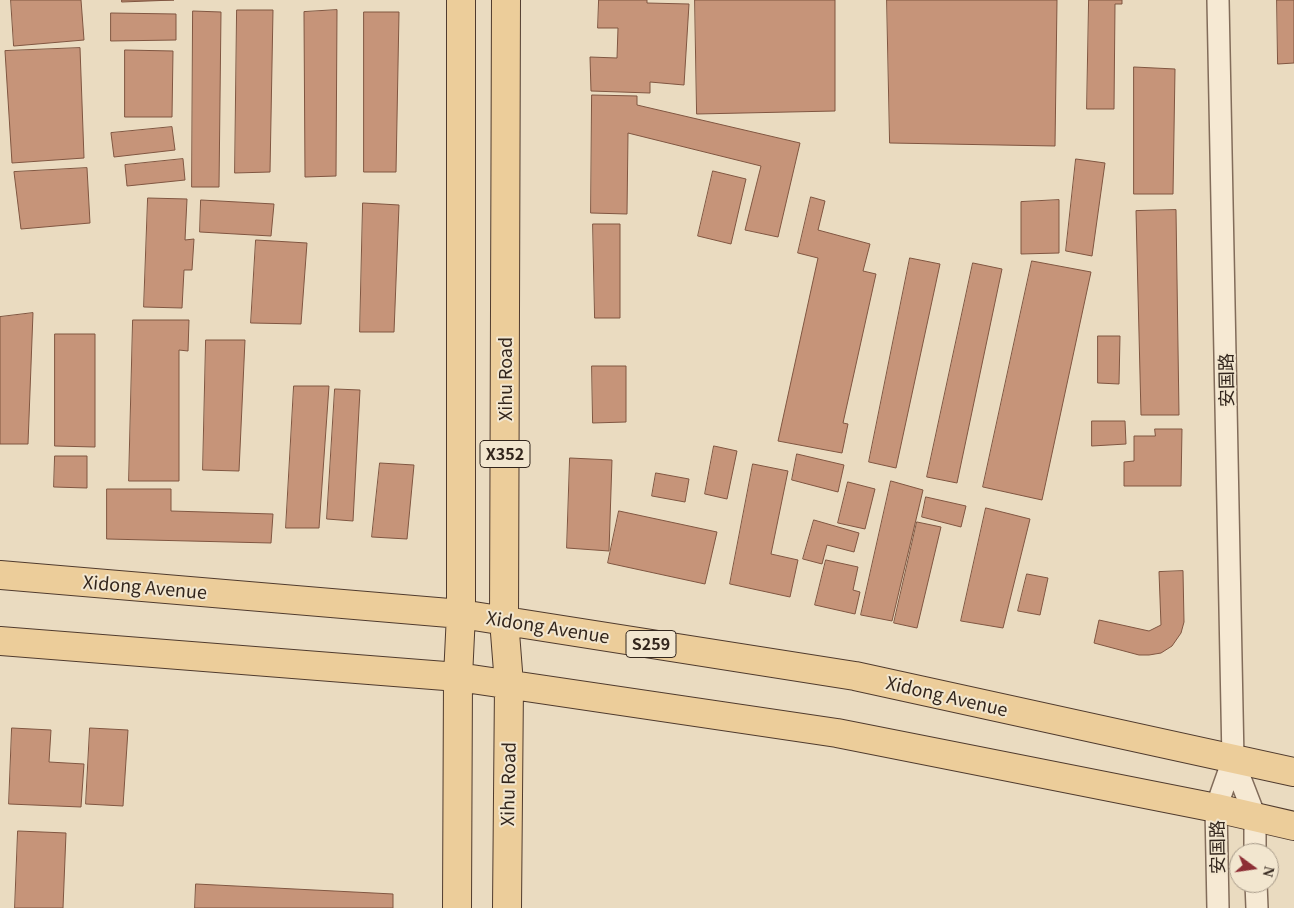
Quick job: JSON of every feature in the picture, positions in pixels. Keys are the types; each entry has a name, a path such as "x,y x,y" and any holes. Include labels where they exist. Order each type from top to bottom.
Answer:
{"main road":[{"name":"X352","path":"457,908 458,677 461,614 461,0"},
{"name":"Xihu Road","path":"506,0 504,620 510,684 507,908"},
{"name":"Xidong Avenue","path":"0,575 461,614 504,620 856,676 1294,772"},
{"path":"0,642 458,677 510,684 837,733 1216,808 1294,826"}],"street":[{"name":"安国路","path":"1218,0 1233,760 1255,817 1255,843"},
{"name":"安国路","path":"1218,908 1216,808 1233,760"},
{"path":"1256,893 1256,908"}],"building":[{"path":"11,0 81,0 84,40 14,46"},
{"path":"122,0 174,0 122,2"},
{"path":"599,0 647,0 647,3 689,4 684,85 650,82 650,93 591,91 590,57 617,58 618,28 598,28"},
{"path":"695,0 835,0 835,111 697,114"},
{"path":"887,0 1057,0 1055,146 890,143"},
{"path":"1089,0 1122,0 1122,4 1115,4 1114,109 1087,109"},
{"path":"1277,0 1294,0 1294,63 1278,64"},
{"path":"237,10 273,10 270,172 235,173"},
{"path":"337,10 336,176 305,177 304,12"},
{"path":"193,11 221,12 219,187 192,187"},
{"path":"364,12 399,12 396,172 364,172"},
{"path":"111,13 176,14 176,40 111,41"},
{"path":"80,48 84,158 12,163 5,51"},
{"path":"125,50 173,51 172,117 125,117"},
{"path":"1134,67 1175,69 1173,194 1134,194"},
{"path":"592,95 637,96 637,105 800,143 778,237 745,230 761,166 628,133 627,214 591,213"},
{"path":"172,127 175,150 114,157 111,133"},
{"path":"183,159 185,180 127,186 125,165"},
{"path":"1076,159 1105,163 1092,256 1066,251"},
{"path":"87,168 90,223 21,229 14,172"},
{"path":"713,171 746,179 731,244 698,236"},
{"path":"811,197 825,201 818,230 870,244 863,271 876,274 843,423 848,424 842,453 778,441 818,258 798,253"},
{"path":"148,198 187,199 185,240 194,239 192,270 184,270 182,308 144,307"},
{"path":"201,200 274,204 271,236 200,232"},
{"path":"1059,200 1059,253 1021,254 1021,202"},
{"path":"363,203 399,205 394,332 360,332"},
{"path":"1176,210 1179,415 1141,415 1136,211"},
{"path":"593,224 620,224 620,318 595,318"},
{"path":"256,240 307,243 301,324 251,323"},
{"path":"910,258 940,264 896,468 869,462"},
{"path":"1032,261 1091,272 1042,500 983,487"},
{"path":"973,263 1002,269 957,483 927,477"},
{"path":"33,313 28,444 0,444 0,317"},
{"path":"133,320 189,320 188,351 179,350 179,481 129,481"},
{"path":"55,334 95,334 95,447 55,446"},
{"path":"1098,336 1120,336 1119,384 1098,383"},
{"path":"206,340 245,340 239,471 203,470"},
{"path":"592,366 626,366 626,422 593,423"},
{"path":"294,386 329,386 319,528 286,528"},
{"path":"335,389 360,390 353,521 327,519"},
{"path":"1092,421 1125,421 1126,444 1092,446"},
{"path":"1155,429 1182,429 1181,486 1124,486 1124,462 1134,461 1134,436 1155,436"},
{"path":"714,446 737,451 727,499 705,494"},
{"path":"797,454 844,465 838,492 792,480"},
{"path":"55,456 87,456 87,488 54,487"},
{"path":"570,458 612,460 609,551 567,548"},
{"path":"380,463 414,465 407,539 372,537"},
{"path":"753,464 788,471 771,554 798,560 790,597 730,584"},
{"path":"656,473 689,479 685,502 652,496"},
{"path":"891,481 923,490 892,621 861,615"},
{"path":"848,482 875,489 865,529 838,523"},
{"path":"107,489 171,489 171,511 273,514 271,543 107,539"},
{"path":"926,497 966,506 961,527 922,517"},
{"path":"986,508 1030,519 1003,628 961,621"},
{"path":"619,511 717,532 705,584 608,563"},
{"path":"814,520 859,533 854,552 827,545 822,564 803,559"},
{"path":"917,522 941,527 917,628 894,623"},
{"path":"826,560 858,567 853,590 860,592 855,614 815,605"},
{"path":"1183,571 1184,622 1181,633 1172,646 1161,653 1139,655 1094,643 1099,620 1149,631 1161,625 1159,572"},
{"path":"1027,574 1048,578 1040,615 1018,611"},
{"path":"12,728 51,730 49,762 84,764 81,807 9,804"},
{"path":"90,728 128,730 123,806 86,804"},
{"path":"18,831 66,833 63,908 15,908"},
{"path":"196,884 393,894 393,908 195,908"}]}
